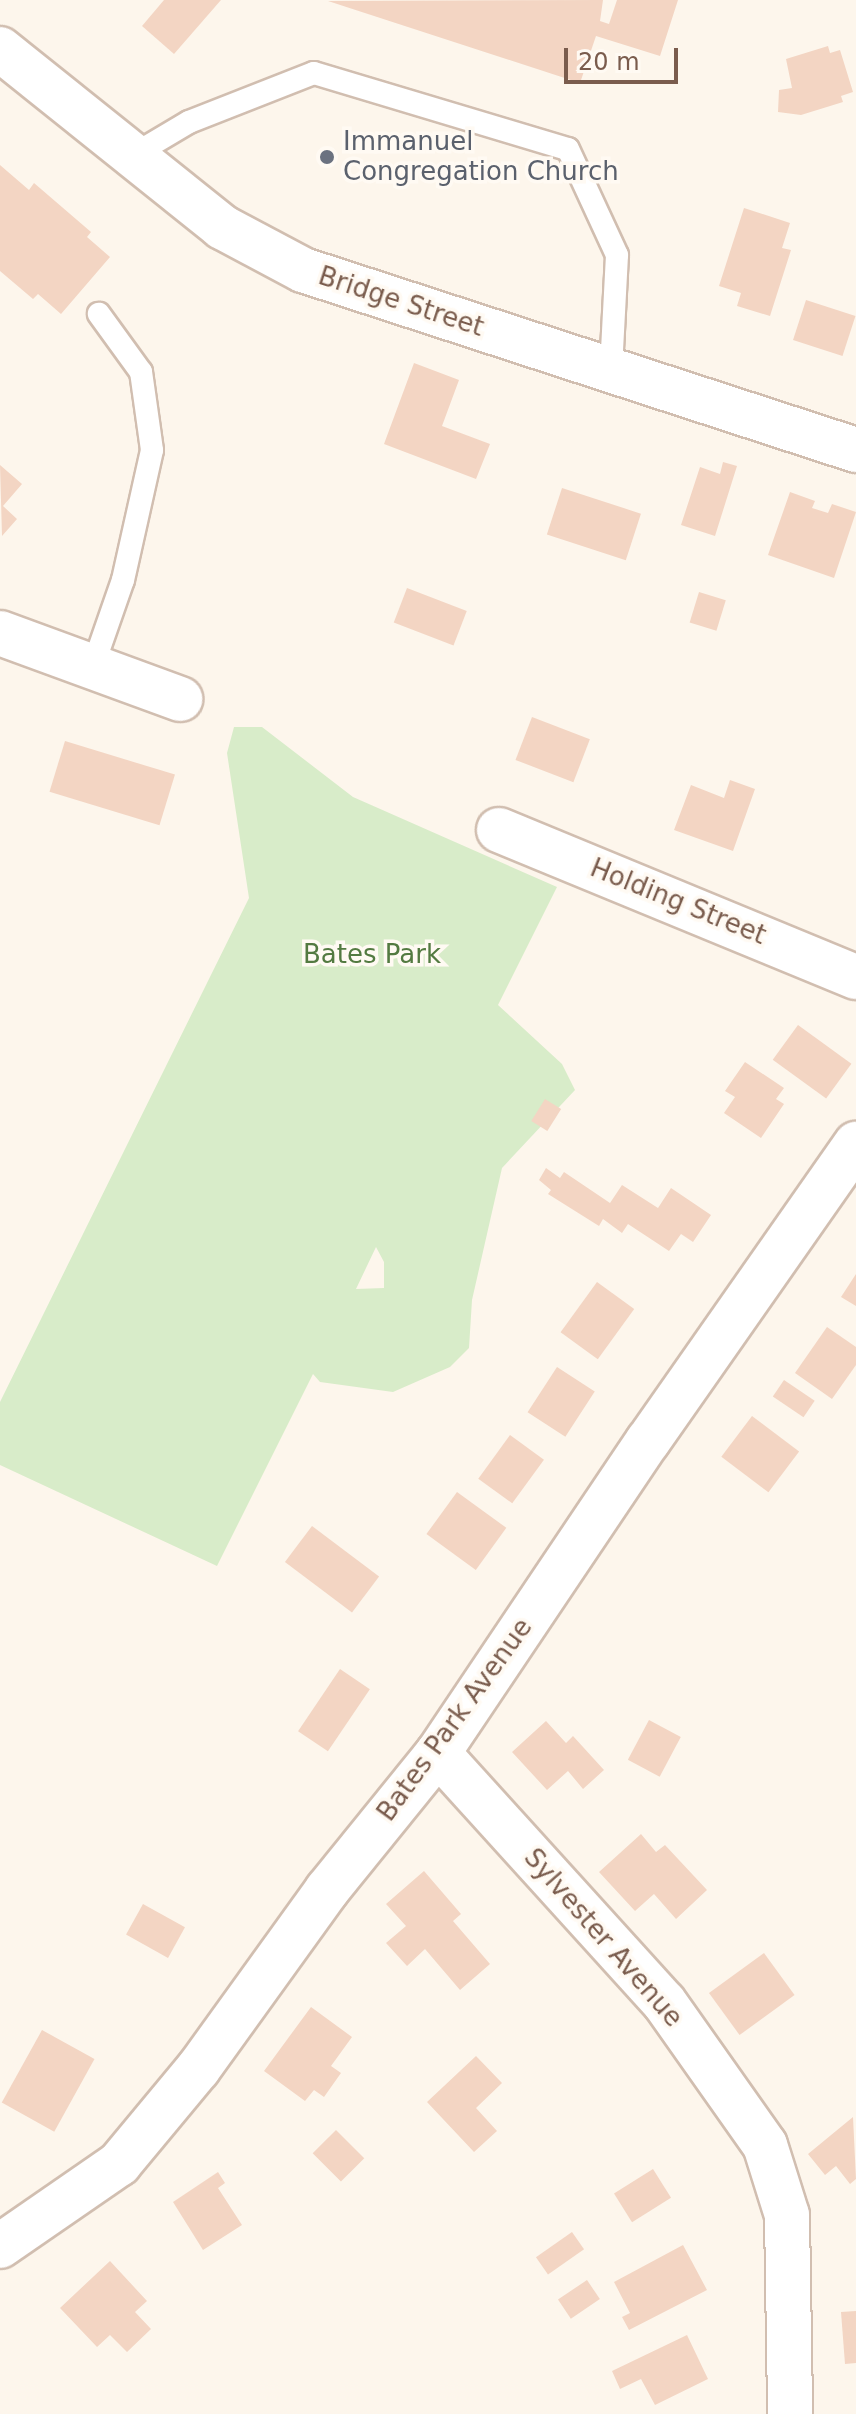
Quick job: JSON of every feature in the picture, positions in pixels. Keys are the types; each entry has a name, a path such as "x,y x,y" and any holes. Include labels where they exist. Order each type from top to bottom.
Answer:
{"street":[{"name":"Bridge Street","path":"0,49 130,157 222,227 303,270 856,450"},
{"path":"0,633 180,699"},
{"name":"Holding Street","path":"499,830 856,977"},
{"name":"Bates Park Avenue","path":"0,2246 119,2164 198,2069 327,1890 438,1753 648,1441 856,1144"},
{"name":"Sylvester Avenue","path":"438,1753 664,2002 765,2145 787,2215 790,2414"}],"lane":[{"path":"130,157 189,122 314,73 568,149 617,255 611,370"},
{"path":"92,669 123,580 152,450 141,372 99,314"}],"green space":[{"name":"Bates Park","path":"234,727 262,727 353,797 557,887 498,1005 562,1064 575,1090 502,1168 472,1300 469,1348 450,1367 393,1392 320,1382 313,1374 217,1566 0,1465 0,1402 249,898 227,753","holes":["376,1247 384,1262 384,1288 356,1289"]}],"building":[{"path":"164,0 221,0 174,54 142,26"},
{"path":"603,0 600,21 609,24 617,0 678,0 660,56 596,36 580,83 328,1"},
{"path":"828,46 830,53 840,50 853,92 841,96 843,102 801,115 778,112 779,90 792,88 786,59"},
{"path":"0,165 29,190 34,183 91,232 87,237 110,257 61,314 38,294 33,299 0,271"},
{"path":"744,208 790,223 782,248 791,250 770,316 737,306 741,293 719,286"},
{"path":"806,300 855,316 842,356 793,340"},
{"path":"414,363 459,380 442,426 490,444 476,479 384,444"},
{"path":"723,462 737,466 715,536 681,525 700,467 720,474"},
{"path":"0,465 22,484 3,506 17,519 2,536"},
{"path":"562,488 641,514 626,560 547,535"},
{"path":"790,492 815,501 812,508 828,513 832,504 856,512 834,578 768,555"},
{"path":"407,588 467,611 453,645 394,623"},
{"path":"699,592 726,600 716,631 690,623"},
{"path":"532,717 590,739 573,782 516,760"},
{"path":"65,741 175,775 159,825 50,792"},
{"path":"730,780 755,789 733,851 674,830 691,785 724,798"},
{"path":"798,1025 851,1064 826,1099 773,1060"},
{"path":"745,1062 784,1088 776,1099 784,1104 761,1138 724,1113 735,1097 725,1091"},
{"path":"545,1099 561,1109 547,1131 531,1121"},
{"path":"546,1168 560,1178 564,1172 610,1203 622,1185 658,1208 671,1188 711,1215 693,1242 681,1234 669,1251 628,1224 622,1233 603,1219 599,1226 548,1194 551,1190 539,1180"},
{"path":"856,1274 856,1306 841,1297"},
{"path":"597,1282 634,1309 598,1359 561,1332"},
{"path":"827,1327 856,1347 856,1365 832,1399 795,1373"},
{"path":"557,1367 595,1392 565,1437 528,1412"},
{"path":"784,1380 815,1401 803,1417 773,1397"},
{"path":"752,1416 799,1452 768,1492 721,1457"},
{"path":"510,1435 544,1460 512,1503 478,1479"},
{"path":"457,1492 506,1528 476,1570 426,1534"},
{"path":"312,1526 379,1577 352,1612 285,1562"},
{"path":"340,1669 370,1689 328,1751 298,1731"},
{"path":"649,1720 681,1737 660,1777 628,1760"},
{"path":"546,1721 566,1743 573,1736 604,1770 583,1789 568,1771 547,1790 512,1752"},
{"path":"641,1834 656,1852 665,1845 707,1890 676,1919 654,1894 635,1911 599,1872"},
{"path":"424,1871 461,1914 453,1921 490,1964 460,1990 425,1949 407,1966 386,1943 406,1926 386,1904"},
{"path":"143,1904 185,1927 168,1958 126,1935"},
{"path":"764,1953 795,1995 740,2035 709,1993"},
{"path":"311,2007 352,2037 331,2066 341,2073 324,2097 314,2090 305,2101 264,2071"},
{"path":"42,2030 94,2059 54,2132 2,2103"},
{"path":"476,2056 502,2083 476,2108 497,2131 474,2152 427,2102"},
{"path":"853,2117 856,2179 850,2184 836,2166 825,2175 808,2154"},
{"path":"336,2130 364,2158 341,2182 313,2153"},
{"path":"653,2169 671,2198 632,2222 614,2193"},
{"path":"218,2172 225,2183 218,2188 242,2225 203,2250 173,2202"},
{"path":"572,2232 584,2249 548,2274 536,2257"},
{"path":"683,2245 707,2290 629,2330 622,2317 630,2313 614,2282"},
{"path":"110,2261 147,2301 135,2312 151,2329 127,2352 110,2335 97,2347 60,2308"},
{"path":"587,2280 600,2299 571,2319 558,2300"},
{"path":"856,2311 856,2363 845,2364 841,2312"},
{"path":"687,2335 708,2379 655,2405 641,2379 620,2389 612,2371"}],"place":[{"name":"Immanuel Congregation Church","path":"327,157"}]}
